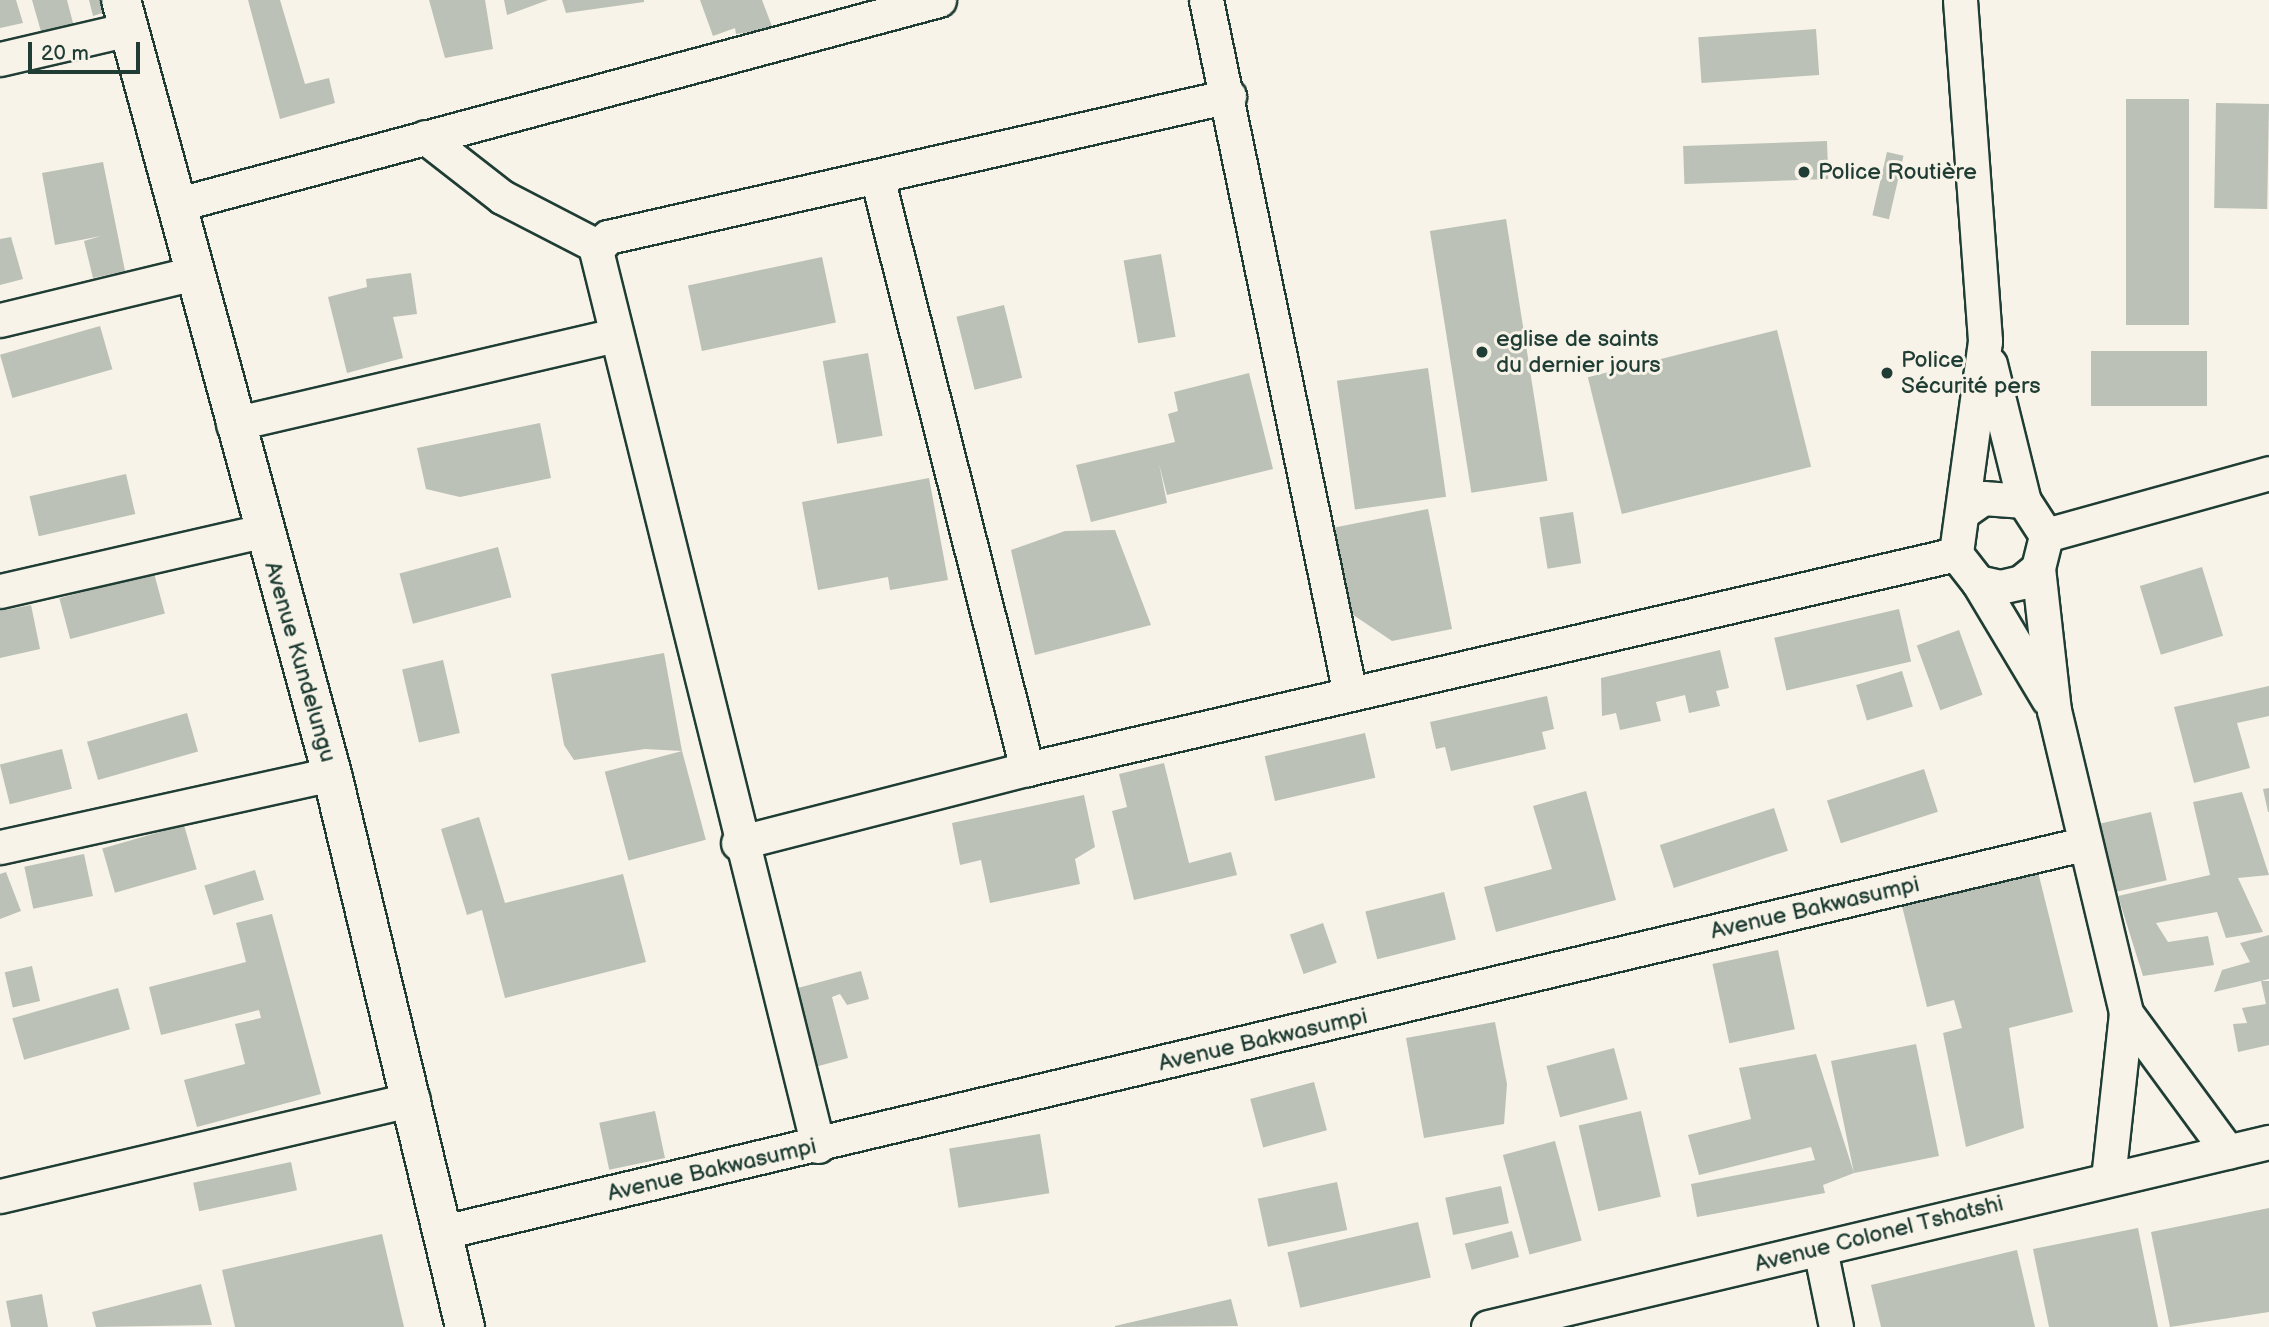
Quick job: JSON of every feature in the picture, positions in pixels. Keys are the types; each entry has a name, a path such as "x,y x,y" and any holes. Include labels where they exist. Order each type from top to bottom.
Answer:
{"street":[{"path":"179,204 939,0"},
{"path":"1206,0 1229,96 1350,694"},
{"path":"1960,0 1985,341 2024,501 2046,535 2038,568 2054,710 2083,844 2126,1013 2108,1179"},
{"path":"0,59 125,14"},
{"name":"Avenue Kundelungu","path":"125,14 179,204 194,273 262,531 332,774 413,1099 465,1327"},
{"path":"818,1146 738,843 596,263 597,246 608,237 1229,96"},
{"path":"425,137 502,197 597,246"},
{"path":"877,177 1027,769"},
{"path":"0,320 194,273"},
{"path":"233,424 614,335"},
{"path":"1966,510 1985,341"},
{"path":"2046,535 2269,473"},
{"path":"2024,501 1983,498 1966,510 1954,530 1956,554 1978,582 2054,710"},
{"path":"0,591 262,531"},
{"path":"738,843 1027,769 1956,554"},
{"path":"1978,582 2011,585 2038,568"},
{"path":"0,847 332,774"},
{"name":"Avenue Bakwasumpi","path":"443,1231 818,1146 2083,844"},
{"path":"2126,1013 2228,1152"},
{"path":"0,1196 413,1099"},
{"name":"Avenue Colonel Tshatshi","path":"1488,1327 2269,1142"},
{"path":"1820,1249 1836,1327"}],"building":[{"path":"0,0 16,0 23,23 0,28"},
{"path":"32,0 67,0 74,27 42,35"},
{"path":"89,0 109,0 112,10 93,16"},
{"path":"248,0 280,0 305,84 329,78 335,103 280,119"},
{"path":"429,0 485,0 493,49 445,58"},
{"path":"504,0 548,0 507,15"},
{"path":"562,0 644,0 644,2 566,13"},
{"path":"700,0 762,0 773,29 736,34 735,28 713,36"},
{"path":"1816,29 1819,75 1701,83 1698,37"},
{"path":"2126,99 2189,99 2189,325 2126,325"},
{"path":"2216,103 2269,104 2267,209 2214,208"},
{"path":"1827,141 1828,179 1684,184 1683,146"},
{"path":"1887,152 1904,156 1889,219 1872,215"},
{"path":"103,162 125,271 93,278 84,241 101,236 55,245 42,173"},
{"path":"1506,219 1547,481 1471,493 1430,231"},
{"path":"11,237 23,279 0,285 0,239"},
{"path":"1161,254 1176,337 1138,343 1124,261"},
{"path":"822,257 836,323 702,351 688,285"},
{"path":"411,273 417,314 393,317 403,358 347,373 328,297 367,287 366,279"},
{"path":"1004,305 1022,378 975,390 956,317"},
{"path":"100,326 112,369 12,398 0,355"},
{"path":"1777,330 1811,467 1622,514 1588,377"},
{"path":"2091,351 2207,351 2207,406 2091,406"},
{"path":"868,353 883,436 837,444 823,361"},
{"path":"1428,368 1446,497 1355,510 1337,381"},
{"path":"1249,373 1273,469 1167,495 1159,464 1167,503 1091,522 1076,465 1175,442 1168,414 1178,411 1174,392"},
{"path":"540,423 551,478 460,497 426,489 417,448"},
{"path":"126,474 135,514 39,536 30,496"},
{"path":"929,478 948,580 890,590 888,577 818,590 802,502"},
{"path":"1428,509 1452,629 1392,641 1337,604 1322,530"},
{"path":"1573,512 1581,563 1548,569 1539,517"},
{"path":"1115,530 1151,625 1035,655 1011,550 1065,531"},
{"path":"498,547 511,597 413,624 399,573"},
{"path":"2202,567 2223,636 2161,655 2140,586"},
{"path":"154,573 165,614 70,639 59,598"},
{"path":"31,605 40,649 0,658 0,611"},
{"path":"1899,609 1911,662 1786,690 1774,638"},
{"path":"1959,630 1983,695 1940,710 1917,645"},
{"path":"1720,650 1729,688 1716,691 1720,706 1689,713 1685,695 1656,702 1661,721 1620,730 1616,713 1602,716 1601,678"},
{"path":"664,653 682,751 645,749 574,760 564,745 551,674"},
{"path":"443,660 460,733 419,743 402,669"},
{"path":"1902,671 1913,706 1867,720 1856,685"},
{"path":"2269,686 2269,716 2237,723 2250,768 2194,783 2174,707"},
{"path":"1547,696 1554,729 1542,732 1546,749 1451,771 1445,747 1436,749 1430,722"},
{"path":"187,713 198,751 98,780 87,742"},
{"path":"1365,733 1375,778 1275,801 1265,756"},
{"path":"62,749 72,789 10,804 0,764"},
{"path":"682,751 706,840 629,861 605,772"},
{"path":"1164,763 1189,863 1231,852 1237,875 1134,900 1112,811 1127,807 1119,774"},
{"path":"1924,769 1938,812 1841,843 1827,801"},
{"path":"2269,788 2269,812 2268,812 2263,789"},
{"path":"1586,791 1616,900 1496,932 1484,887 1552,869 1533,806"},
{"path":"2242,792 2269,875 2238,878 2263,932 2226,938 2217,912 2156,923 2168,942 2208,936 2214,965 2143,976 2118,896 2210,875 2193,802"},
{"path":"1084,795 1095,847 1075,859 1080,884 990,903 981,860 960,865 952,823"},
{"path":"1774,808 1788,851 1674,888 1660,845"},
{"path":"2151,812 2167,880 2113,893 2097,824"},
{"path":"479,817 505,903 623,874 646,962 505,998 482,910 467,915 441,829"},
{"path":"184,825 197,869 115,893 102,848"},
{"path":"84,854 93,896 33,909 24,867"},
{"path":"255,870 264,900 213,915 204,885"},
{"path":"6,872 21,911 0,919 0,874"},
{"path":"2038,872 2073,1012 2009,1028 2024,1128 1966,1147 1943,1033 1962,1028 1954,1000 1927,1007 1902,906"},
{"path":"1444,892 1456,940 1377,959 1365,912"},
{"path":"272,914 321,1094 197,1127 184,1080 245,1064 235,1024 261,1018 259,1010 161,1035 149,987 246,962 236,923"},
{"path":"1323,923 1337,963 1304,974 1290,934"},
{"path":"2269,935 2269,979 2214,992 2222,970 2250,962 2240,943"},
{"path":"1778,950 1795,1029 1729,1043 1712,964"},
{"path":"32,966 40,1001 13,1007 5,972"},
{"path":"861,971 869,999 847,1005 840,994 832,997 848,1058 815,1067 794,989"},
{"path":"2261,981 2269,981 2269,1045 2238,1052 2233,1024 2247,1023 2242,1008 2266,1004"},
{"path":"118,988 130,1029 24,1060 12,1018"},
{"path":"1495,1022 1507,1084 1504,1124 1424,1138 1406,1038"},
{"path":"1916,1044 1939,1156 1854,1173 1831,1061"},
{"path":"1614,1048 1628,1099 1560,1117 1546,1066"},
{"path":"1816,1054 1854,1173 1823,1185 1825,1193 1697,1217 1691,1184 1815,1160 1811,1147 1699,1175 1688,1135 1751,1119 1739,1068"},
{"path":"1314,1082 1327,1130 1263,1147 1250,1099"},
{"path":"655,1111 665,1158 609,1170 599,1123"},
{"path":"1641,1111 1661,1197 1598,1211 1579,1125"},
{"path":"1040,1134 1049,1193 959,1208 949,1148"},
{"path":"1555,1141 1582,1240 1529,1254 1503,1155"},
{"path":"291,1162 297,1190 199,1211 193,1183"},
{"path":"1337,1182 1347,1230 1268,1247 1258,1199"},
{"path":"1501,1186 1509,1223 1453,1235 1445,1198"},
{"path":"2269,1208 2269,1312 2170,1327 2151,1232"},
{"path":"1418,1222 1431,1278 1300,1308 1287,1252"},
{"path":"2138,1228 2158,1327 2049,1327 2033,1249"},
{"path":"1512,1231 1519,1257 1472,1270 1465,1244"},
{"path":"382,1234 404,1327 235,1327 222,1270"},
{"path":"2017,1250 2035,1327 1881,1327 1871,1285"},
{"path":"201,1284 212,1325 96,1327 92,1312"},
{"path":"42,1294 48,1327 11,1327 6,1301"},
{"path":"1231,1299 1238,1326 1115,1327 1115,1326"}],"place":[{"name":"Police Routière","path":"1804,172"},
{"name":"eglise de saints du dernier jours","path":"1482,352"},
{"name":"Police Sécurité pers","path":"1887,373"}]}
